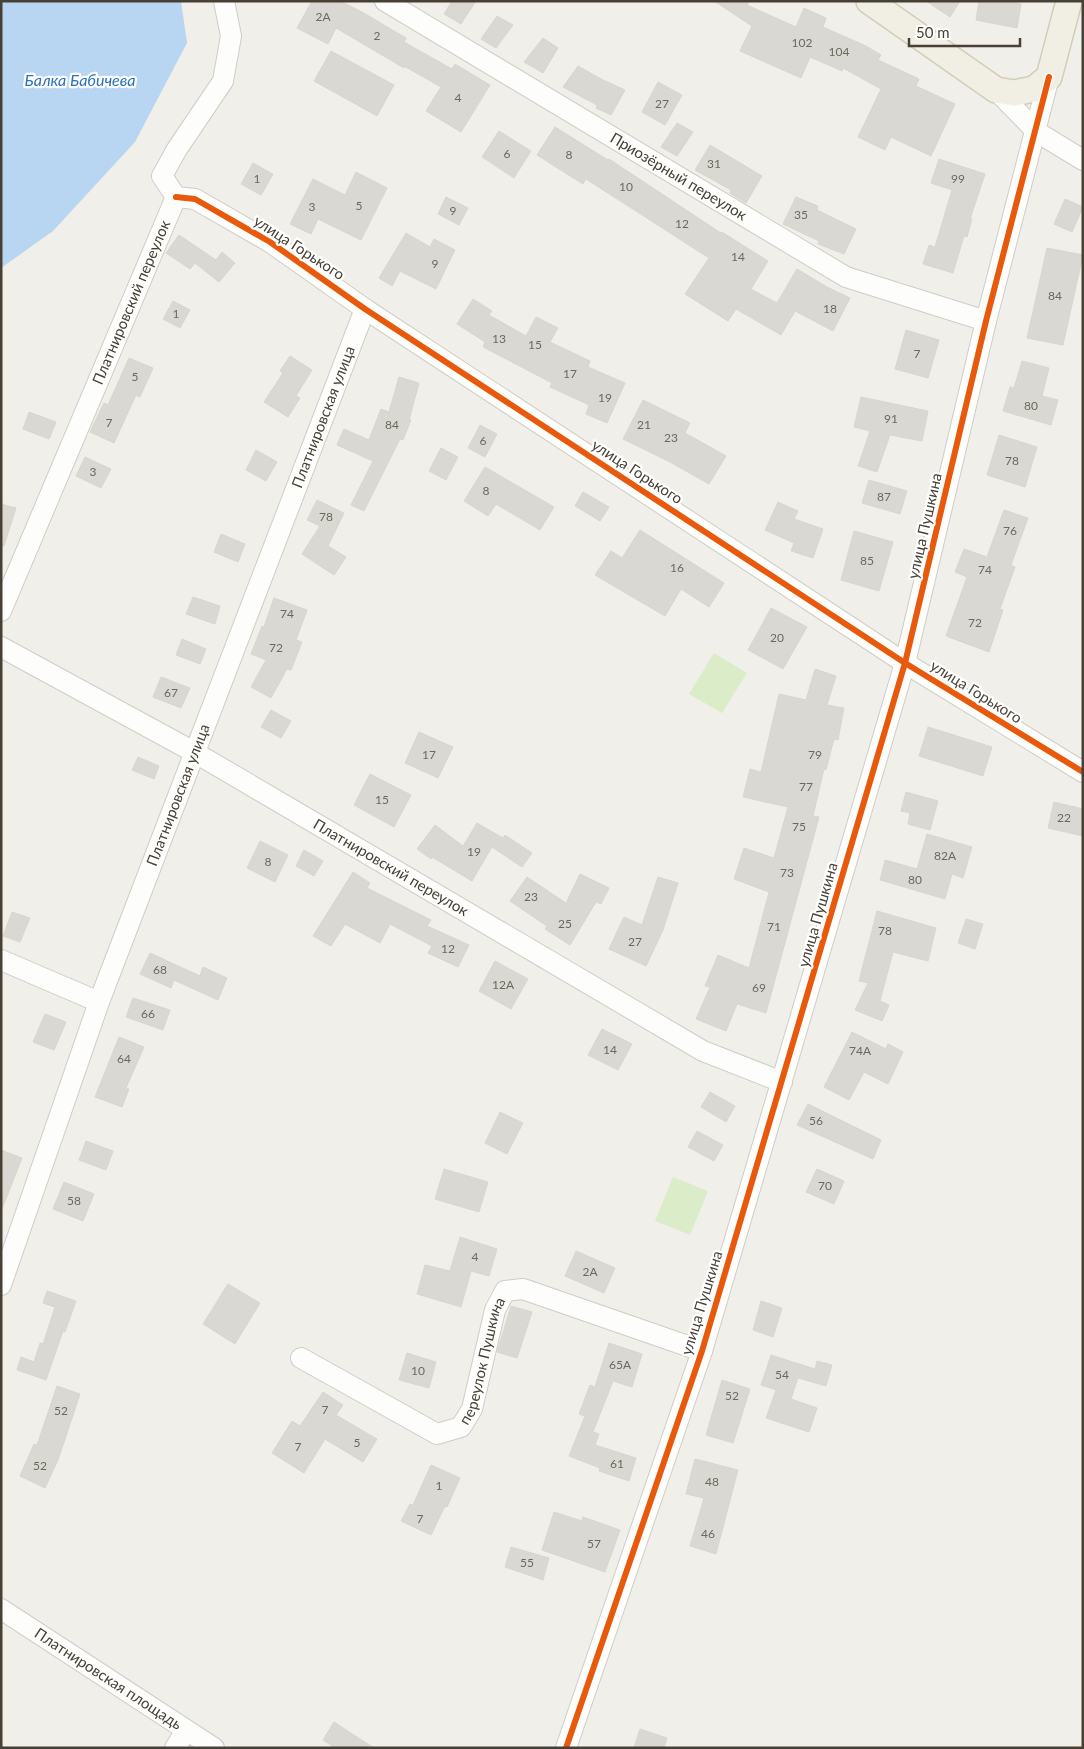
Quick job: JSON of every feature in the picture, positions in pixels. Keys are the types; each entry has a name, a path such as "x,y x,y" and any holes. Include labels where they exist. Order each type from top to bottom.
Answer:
{"main road":[{"path":"870,1 996,90 1014,93 1034,89 1050,77"},
{"name":"улица Пушкина","path":"1050,77 1069,1"}],"street":[{"path":"176,197 162,176 177,149 223,81 231,36 224,1"},
{"name":"Приозёрный переулок","path":"385,1 846,277 986,321"},
{"name":"улица Пушкина","path":"566,1748 702,1351 905,663 986,321 1050,77"},
{"path":"996,90 1037,132 1083,160"},
{"name":"улица Горького","path":"176,197 194,199 270,242 366,309 905,663 1083,772"},
{"name":"Платнировский переулок","path":"1,611 176,197"},
{"name":"Платнировская улица","path":"1,1285 99,1002 366,309"},
{"name":"Платнировский переулок","path":"1,647 194,752 703,1050 782,1082"},
{"path":"1,960 99,1002"},
{"name":"переулок Пушкина","path":"301,1358 437,1434 461,1427 472,1409 495,1310 505,1291 523,1289 702,1351"},
{"name":"Платнировская площадь","path":"1,1609 214,1748"},
{"path":"175,1748 186,1731"}],"green space":[{"path":"714,653 747,673 722,713 689,694"},
{"path":"673,1177 708,1191 690,1235 655,1221"}],"water":[{"name":"Балка Бабичева","path":"1,1 181,1 187,43 135,142 53,231 1,268"}],"building":[{"path":"312,1 340,1 406,38 404,42 452,69 455,64 490,85 461,132 426,111 441,87 404,66 404,68 336,28 328,44 297,28"},
{"path":"452,1 476,1 461,24 444,14"},
{"path":"714,1 749,1 747,5 796,27 804,8 826,18 823,27 866,46 881,55 878,60 919,79 916,86 955,104 931,156 891,137 885,150 858,137 881,89 843,68 842,71 810,57 801,78 740,51 752,26"},
{"path":"926,1 960,1 950,17"},
{"path":"979,1 1005,1 1021,4 1017,28 976,20"},
{"path":"497,16 513,25 496,48 481,39"},
{"path":"543,38 558,48 543,73 524,62"},
{"path":"331,51 394,85 377,116 314,81"},
{"path":"578,66 625,90 611,115 596,108 597,105 563,87"},
{"path":"658,82 682,95 665,125 642,112"},
{"path":"677,123 693,132 677,156 661,147"},
{"path":"555,127 609,159 721,233 768,261 751,289 777,303 797,269 850,298 833,331 795,311 781,335 736,309 728,321 685,294 709,258 586,179 583,184 537,155"},
{"path":"499,131 531,151 514,178 482,157"},
{"path":"710,145 762,176 746,203 730,193 731,190 695,170"},
{"path":"939,159 985,174 970,219 972,219 967,237 964,236 953,273 923,264 929,245 935,247 952,190 931,183"},
{"path":"253,163 273,174 261,195 241,184"},
{"path":"356,172 387,188 361,240 318,219 311,234 290,224 313,179 345,195"},
{"path":"446,197 468,208 459,225 438,214"},
{"path":"796,197 818,206 817,210 856,229 844,254 818,244 819,241 783,224"},
{"path":"1065,199 1083,207 1072,232 1054,224"},
{"path":"406,233 430,247 434,239 455,250 436,289 400,271 392,286 379,278"},
{"path":"179,235 216,260 222,252 235,263 219,282 195,263 190,269 166,253"},
{"path":"1047,248 1083,255 1063,345 1027,338"},
{"path":"473,299 492,311 489,315 526,336 536,317 558,328 550,342 590,361 588,367 625,383 607,423 586,414 589,405 550,387 552,383 483,347 485,342 457,324"},
{"path":"173,301 190,310 180,328 163,319"},
{"path":"906,330 939,340 928,378 895,369"},
{"path":"290,356 312,370 296,396 300,398 288,417 264,402 283,373 280,371"},
{"path":"129,358 153,368 140,397 136,395 114,443 90,432 104,403 108,405"},
{"path":"1022,361 1049,368 1042,396 1058,400 1051,425 1003,411 1010,387 1014,388"},
{"path":"399,377 419,383 409,420 411,420 403,440 400,439 364,511 351,505 373,461 337,445 344,429 369,440 381,409 389,412"},
{"path":"861,397 928,411 922,441 890,435 877,472 858,466 870,431 854,427"},
{"path":"643,400 690,423 685,433 726,456 709,484 623,439"},
{"path":"29,412 56,422 49,439 23,429"},
{"path":"480,425 497,434 485,457 468,448"},
{"path":"999,435 1037,447 1025,487 987,475"},
{"path":"441,448 458,457 446,480 429,471"},
{"path":"256,450 277,462 266,481 246,470"},
{"path":"85,457 111,469 101,488 76,476"},
{"path":"485,467 554,507 540,530 496,504 488,516 464,501"},
{"path":"869,480 907,491 900,514 862,503"},
{"path":"583,492 609,507 600,521 575,506"},
{"path":"317,500 344,513 328,546 346,557 334,575 302,554 320,526 307,520"},
{"path":"778,502 798,511 794,519 823,529 813,558 791,551 794,543 765,530"},
{"path":"1,504 16,508 4,546 1,546"},
{"path":"1004,510 1028,518 1011,565 1015,567 1000,609 1003,610 989,652 946,636 967,577 955,572 964,549 987,557"},
{"path":"640,530 724,583 709,607 681,589 665,616 595,575 611,551 622,558"},
{"path":"854,531 893,542 879,591 841,580"},
{"path":"221,534 245,544 238,562 214,552"},
{"path":"193,597 220,606 215,624 186,614"},
{"path":"274,598 307,610 296,640 302,642 291,670 287,669 271,698 251,687 266,660 251,654 262,626 264,627"},
{"path":"771,608 807,627 783,669 748,650"},
{"path":"182,639 206,649 200,664 176,655"},
{"path":"815,669 836,676 827,705 844,708 838,740 834,739 826,770 824,769 813,816 819,817 766,1013 737,1004 726,1031 696,1019 710,987 705,986 718,955 749,968 769,892 734,879 744,848 774,858 788,807 743,797 750,769 761,772 779,694 806,700"},
{"path":"161,677 190,688 181,708 153,697"},
{"path":"271,710 291,721 281,738 261,727"},
{"path":"928,727 992,747 983,776 919,756"},
{"path":"419,732 453,747 438,778 405,763"},
{"path":"138,757 159,766 154,779 132,770"},
{"path":"370,774 411,795 394,827 354,805"},
{"path":"906,792 938,801 930,830 908,824 910,813 901,811"},
{"path":"1054,802 1083,809 1083,836 1048,828"},
{"path":"477,823 503,838 505,835 532,853 522,867 492,847 472,881 432,857 431,859 417,849 435,825 463,846"},
{"path":"927,834 972,847 963,878 952,874 945,899 880,880 885,860 917,869"},
{"path":"260,841 288,855 275,882 247,868"},
{"path":"304,850 323,861 314,876 296,866"},
{"path":"353,872 370,883 367,888 431,920 427,926 469,945 458,967 428,953 432,946 390,924 380,943 345,924 331,946 313,936"},
{"path":"580,874 609,888 601,904 596,902 570,945 545,929 547,926 510,901 527,877 566,903"},
{"path":"658,877 678,883 663,930 646,966 609,949 624,917 642,925"},
{"path":"877,911 936,928 928,961 893,952 880,1001 889,1005 882,1021 855,1010 868,983 859,981"},
{"path":"12,912 30,918 20,942 3,936"},
{"path":"966,919 983,924 975,949 958,943"},
{"path":"150,953 200,976 203,967 227,978 218,1000 174,980 171,988 140,974"},
{"path":"495,961 528,979 511,1009 479,991"},
{"path":"133,998 170,1010 163,1030 126,1017"},
{"path":"45,1014 66,1022 54,1050 33,1042"},
{"path":"602,1029 632,1044 618,1070 588,1055"},
{"path":"852,1032 886,1049 888,1044 903,1052 888,1084 864,1072 849,1100 824,1087"},
{"path":"119,1037 144,1047 126,1088 129,1089 122,1107 95,1097"},
{"path":"710,1092 735,1106 726,1122 701,1107"},
{"path":"808,1104 881,1140 873,1159 797,1125"},
{"path":"500,1112 523,1123 507,1154 485,1143"},
{"path":"697,1131 723,1145 714,1161 688,1147"},
{"path":"86,1141 113,1151 106,1170 79,1160"},
{"path":"1,1150 22,1158 2,1209 1,1208"},
{"path":"444,1169 488,1182 479,1212 435,1199"},
{"path":"817,1169 844,1181 834,1204 806,1192"},
{"path":"64,1182 94,1194 83,1221 53,1209"},
{"path":"460,1237 497,1249 489,1276 471,1271 461,1307 417,1294 425,1265 450,1271"},
{"path":"576,1251 615,1268 604,1293 565,1276"},
{"path":"228,1284 260,1303 235,1344 203,1324"},
{"path":"47,1291 76,1301 65,1332 63,1331 46,1380 17,1370 21,1357 34,1362 40,1343 43,1344 55,1307 43,1303"},
{"path":"761,1301 782,1308 773,1337 753,1330"},
{"path":"511,1306 532,1312 517,1358 497,1352"},
{"path":"609,1343 642,1354 632,1387 613,1381 593,1432 599,1434 595,1445 636,1458 629,1481 599,1471 600,1468 569,1456 585,1416 579,1414 590,1385 595,1387"},
{"path":"407,1353 436,1362 429,1388 399,1380"},
{"path":"771,1355 815,1369 817,1361 832,1365 826,1386 798,1378 791,1399 817,1408 809,1432 766,1418 776,1390 761,1385"},
{"path":"722,1380 750,1389 733,1443 706,1435"},
{"path":"57,1386 80,1394 58,1460 45,1488 20,1476 34,1444 37,1445"},
{"path":"323,1392 343,1405 336,1415 377,1439 363,1462 325,1439 304,1473 272,1453 292,1421 300,1426"},
{"path":"695,1459 738,1470 716,1554 690,1546 704,1498 686,1494"},
{"path":"431,1465 460,1478 447,1507 445,1506 431,1535 401,1521 410,1504 413,1505"},
{"path":"554,1512 582,1521 583,1517 620,1530 605,1572 542,1550"},
{"path":"511,1547 549,1558 543,1580 505,1567"},
{"path":"334,1722 374,1748 335,1748 323,1740"},
{"path":"640,1729 667,1738 664,1748 634,1748"}],"cycle path":[{"path":"566,1748 702,1351 905,663 986,321 1049,77"},
{"path":"176,197 195,199 270,242 365,309 905,663 1083,772"}]}
